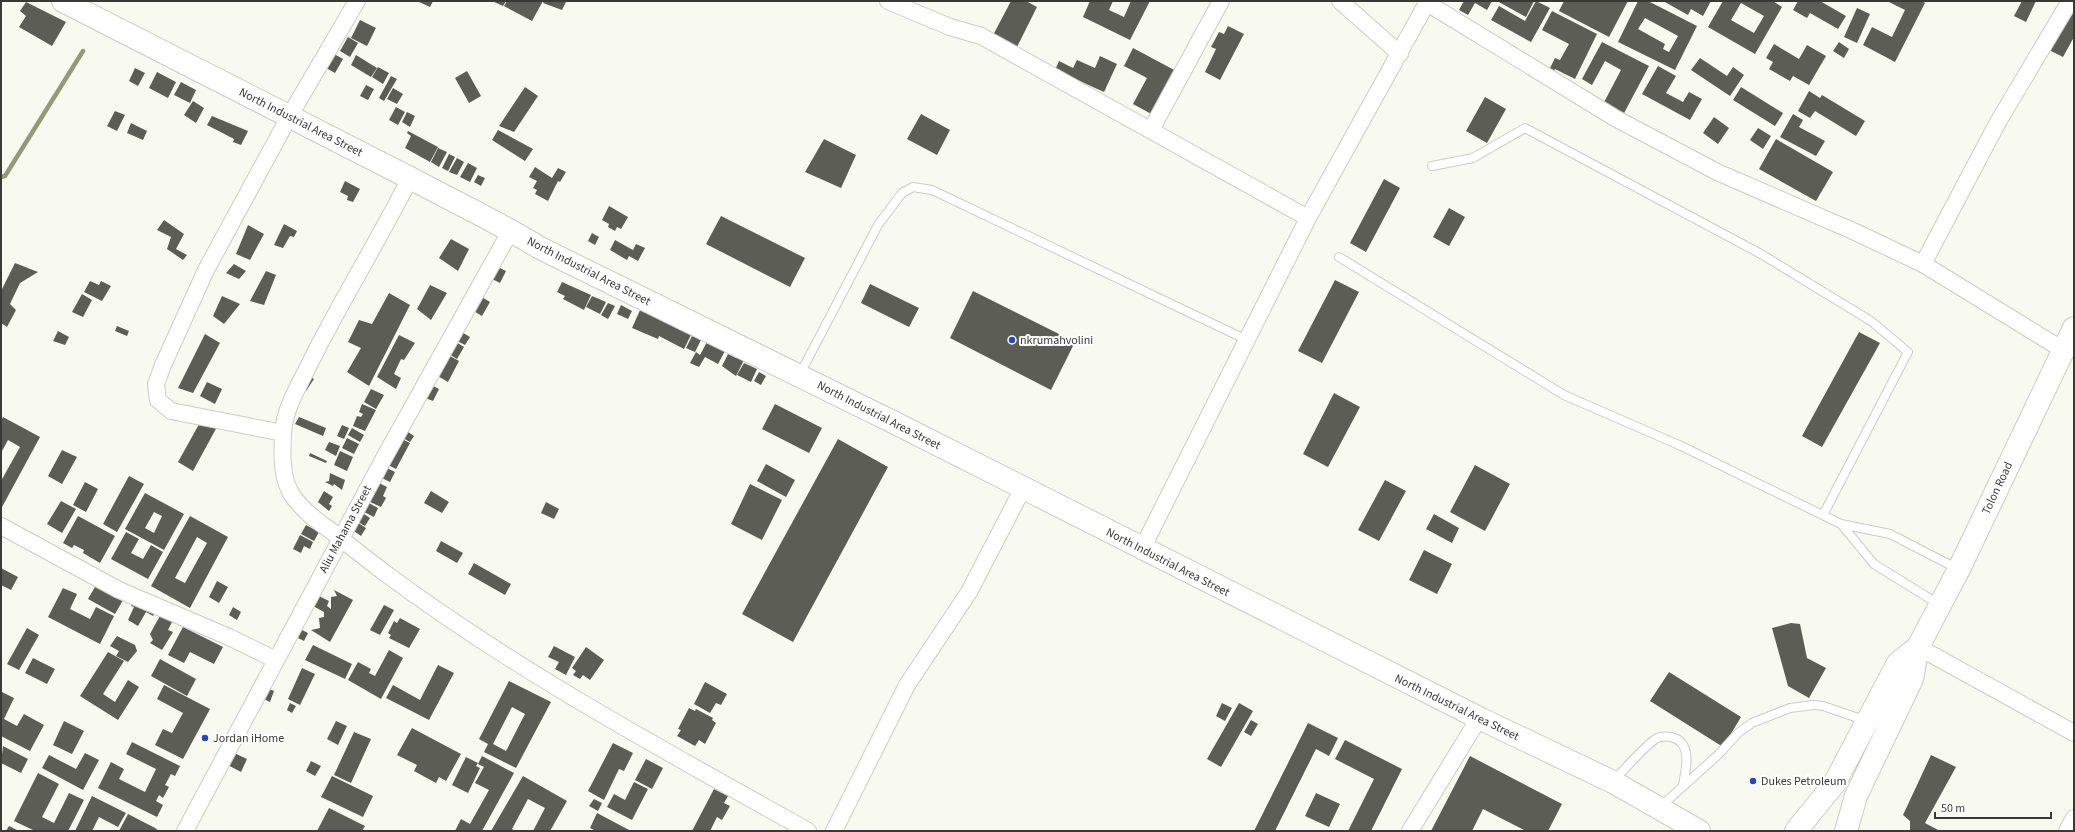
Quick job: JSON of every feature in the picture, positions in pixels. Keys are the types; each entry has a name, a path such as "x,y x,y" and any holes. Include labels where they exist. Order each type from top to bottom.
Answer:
{"main road":[{"name":"North Industrial Area Street","path":"63,1 410,178 510,230 540,248 1023,488 1479,718 1613,782 1659,808 1703,830"},
{"name":"Tolon Road","path":"1918,647 1958,569 2062,350 2074,328"},
{"path":"1796,831 1834,784 1868,722 1898,662 1918,647"},
{"path":"1846,831 1856,796 1912,679 1918,647"}],"street":[{"path":"283,433 171,411 158,400 156,384 172,344 206,270 289,117 357,1"},
{"path":"888,1 950,27 981,36 1308,218"},
{"path":"1151,130 1221,1"},
{"path":"1340,1 1400,54"},
{"path":"1923,264 1998,122 2070,1"},
{"path":"1142,549 1308,218 1428,2 1629,126 1718,172 1853,231 1923,264 2062,350"},
{"path":"410,178 392,214 341,301 292,400 283,433 283,462 286,484 292,494 310,516 420,599 532,673 808,831"},
{"name":"Aliu Mahama Street","path":"184,831 340,538 510,230"},
{"path":"834,831 907,685 969,592 1023,488"},
{"path":"1,526 119,590 229,637 276,660"},
{"path":"1918,647 2074,733"},
{"path":"1410,831 1479,718"},
{"path":"2067,831 2074,818"}],"lane":[{"path":"1432,166 1473,158 1524,128 1761,254 1871,321 1908,352 1823,515"},
{"path":"799,376 878,225 902,193 913,187 932,190 1247,340"},
{"path":"1339,257 1564,394 1679,445 1841,524 1890,534 1958,569"},
{"path":"1841,524 1874,564 1940,605"},
{"path":"1659,808 1718,754 1738,733 1752,723 1790,708 1823,706 1868,722"},
{"path":"1613,782 1654,740 1663,736 1675,738 1682,742 1688,763 1683,785"}],"building":[{"path":"417,1 433,1 430,7"},
{"path":"492,1 506,1 503,6"},
{"path":"507,1 543,1 532,21 504,6"},
{"path":"545,1 566,2 562,10 543,3"},
{"path":"1011,1 1026,1 1037,7 1015,51 991,39"},
{"path":"1090,1 1113,1 1109,10 1124,17 1131,1 1150,1 1130,40 1083,17"},
{"path":"1464,1 1492,1 1487,10 1475,3 1468,15 1459,10"},
{"path":"1497,1 1534,1 1526,17"},
{"path":"1536,1 1550,8 1531,42 1491,20 1499,6 1525,21"},
{"path":"1564,1 1628,1 1609,37 1559,11"},
{"path":"1638,1 1648,1 1697,26 1675,70 1618,42","holes":["1645,18 1678,36 1669,52 1663,49 1665,44 1638,29"]},
{"path":"1663,1 1711,1 1703,16 1691,9 1688,15"},
{"path":"1723,1 1773,1 1782,7 1755,54 1708,27","holes":["1741,3 1764,16 1754,33 1731,20"]},
{"path":"1798,1 1820,1 1846,16 1838,29 1810,13 1807,18 1793,10"},
{"path":"1887,1 1922,1 1925,3 1895,62 1863,45 1872,27 1892,37 1905,10"},
{"path":"2022,1 2036,1 2026,22 2014,16"},
{"path":"26,2 66,22 52,46 19,27 26,16 20,11"},
{"path":"1857,8 1870,14 1857,43 1844,37"},
{"path":"1552,11 1597,34 1575,79 1555,69 1553,73 1549,70 1555,58 1560,60 1569,44 1542,30"},
{"path":"2067,11 2074,15 2074,37 2063,57 2047,49"},
{"path":"360,20 376,28 367,46 351,38"},
{"path":"1228,26 1244,34 1220,80 1205,72 1216,49 1211,47 1219,32 1224,34"},
{"path":"348,37 358,43 350,57 340,51"},
{"path":"1602,42 1649,66 1622,117 1602,106 1621,70 1605,61 1592,85 1582,79"},
{"path":"1839,42 1849,49 1844,58 1833,51"},
{"path":"1774,44 1799,59 1807,45 1826,56 1809,85 1793,76 1790,81 1769,69 1773,62 1766,58"},
{"path":"1133,48 1178,72 1155,116 1133,104 1147,78 1124,66"},
{"path":"329,51 343,59 335,73 321,65"},
{"path":"356,55 377,68 371,77 351,65"},
{"path":"1100,56 1117,64 1104,92 1055,70 1059,61 1073,68 1077,60 1095,68"},
{"path":"1700,58 1727,76 1733,67 1744,75 1730,96 1691,70"},
{"path":"1658,66 1676,76 1666,93 1683,102 1689,92 1702,99 1690,120 1642,94"},
{"path":"378,67 389,73 383,84 372,77"},
{"path":"135,68 145,73 138,86 129,81"},
{"path":"467,71 481,96 469,103 455,78"},
{"path":"157,72 176,82 168,98 149,88"},
{"path":"391,76 397,79 384,101 379,98"},
{"path":"181,82 196,90 190,103 174,95"},
{"path":"366,85 374,89 368,100 360,96"},
{"path":"525,87 538,96 514,132 499,126"},
{"path":"1741,87 1783,113 1775,126 1733,100"},
{"path":"393,88 403,94 397,104 387,99"},
{"path":"1809,91 1820,98 1822,95 1865,121 1856,136 1815,111 1810,118 1798,111"},
{"path":"1485,97 1506,109 1487,143 1466,131"},
{"path":"193,101 204,108 196,123 184,115"},
{"path":"396,107 405,112 398,125 389,120"},
{"path":"115,111 125,115 117,131 107,126"},
{"path":"407,112 415,116 410,127 402,122"},
{"path":"921,114 950,130 937,155 907,139"},
{"path":"1793,114 1803,120 1799,127 1825,141 1816,156 1780,137"},
{"path":"212,116 248,131 241,145 233,142 234,139 207,125"},
{"path":"1714,117 1729,128 1718,144 1703,133"},
{"path":"131,123 147,131 143,140 127,133"},
{"path":"1758,128 1771,136 1763,149 1750,140"},
{"path":"498,130 533,149 525,161 492,140"},
{"path":"408,131 438,147 430,162 405,148 411,136 407,133"},
{"path":"824,139 856,155 841,188 805,172"},
{"path":"1776,139 1833,172 1816,201 1759,169"},
{"path":"438,148 447,152 439,167 431,162"},
{"path":"449,154 455,157 448,171 442,168"},
{"path":"457,158 464,162 457,175 449,172"},
{"path":"468,163 477,168 470,182 460,177"},
{"path":"535,167 552,178 558,168 566,172 560,182 558,181 548,201 535,194 537,190 533,188 537,181 529,177"},
{"path":"478,175 485,178 481,186 474,182"},
{"path":"1384,179 1400,188 1366,252 1350,243"},
{"path":"345,181 360,189 353,202 347,200 348,196 340,192"},
{"path":"609,206 628,217 621,229 617,227 615,231 608,227 609,224 602,220"},
{"path":"1449,208 1465,217 1449,246 1433,237"},
{"path":"721,216 805,258 790,287 706,244"},
{"path":"164,220 184,234 176,249 187,255 183,260 167,249 171,237 157,230"},
{"path":"284,224 297,231 294,237 290,236 283,248 274,245"},
{"path":"248,225 264,234 250,260 236,254"},
{"path":"592,233 599,237 595,245 588,241"},
{"path":"451,239 469,249 458,271 439,258"},
{"path":"615,240 633,250 636,244 645,248 638,261 629,256 627,260 610,250"},
{"path":"15,263 38,272 20,283 10,304 16,310 7,327 1,323 1,291"},
{"path":"234,264 246,271 239,279 226,273"},
{"path":"496,266 506,271 500,283 490,278"},
{"path":"266,271 276,275 264,305 250,301"},
{"path":"1335,280 1359,292 1322,363 1298,351"},
{"path":"90,281 99,285 101,281 111,286 102,301 84,292"},
{"path":"562,282 591,295 584,310 563,299 565,296 557,292"},
{"path":"870,284 919,308 909,327 861,303"},
{"path":"430,285 447,293 431,320 417,309"},
{"name":"nkrumahvolini","path":"973,291 1075,342 1051,390 950,338"},
{"path":"389,293 410,305 369,386 347,372 361,348 348,342 359,320 372,324"},
{"path":"82,294 92,300 83,317 72,312"},
{"path":"222,296 240,304 224,324 213,316"},
{"path":"480,296 490,302 482,316 472,310"},
{"path":"592,296 606,302 600,314 586,307"},
{"path":"608,303 615,306 608,319 601,315"},
{"path":"621,305 632,311 628,319 617,314"},
{"path":"641,308 693,331 684,349 659,336 658,339 632,328"},
{"path":"117,326 129,331 127,336 115,331"},
{"path":"58,331 69,337 65,345 53,341"},
{"path":"460,331 470,337 465,345 455,340"},
{"path":"694,332 703,336 695,352 686,348"},
{"path":"1859,332 1880,343 1822,447 1802,436"},
{"path":"205,334 220,343 193,393 178,388"},
{"path":"399,335 415,343 404,360 401,359 394,374 401,378 396,389 377,377"},
{"path":"708,340 726,349 718,364 705,357 699,367 690,363 696,352 700,355"},
{"path":"456,342 464,347 457,359 449,354"},
{"path":"728,354 736,358 738,355 745,358 736,376 722,366"},
{"path":"448,355 459,361 448,382 436,375"},
{"path":"744,363 757,369 751,382 737,375"},
{"path":"759,372 766,376 761,385 754,381"},
{"path":"307,375 314,379 306,391 300,387"},
{"path":"207,382 222,389 215,404 200,396"},
{"path":"429,384 439,389 433,401 423,397"},
{"path":"371,389 384,395 376,409 364,402"},
{"path":"1334,393 1360,407 1328,467 1303,454"},
{"path":"362,404 376,410 365,431 353,426 357,416 361,417 363,414 359,412"},
{"path":"775,404 822,428 809,453 762,429"},
{"path":"3,417 40,437 1,509 1,481 20,447 8,440 1,453 1,421"},
{"path":"203,417 218,425 193,471 178,462"},
{"path":"299,417 326,428 323,436 295,424"},
{"path":"342,425 349,428 344,439 337,436"},
{"path":"352,428 364,435 360,442 348,435"},
{"path":"405,430 414,436 410,442 401,437"},
{"path":"398,437 410,443 396,469 384,463"},
{"path":"347,438 359,444 354,454 342,448"},
{"path":"838,439 888,467 793,642 742,614"},
{"path":"329,442 340,446 336,456 325,450"},
{"path":"62,450 77,457 62,484 48,476"},
{"path":"340,451 353,457 347,471 334,465"},
{"path":"310,453 327,461 326,463 309,456"},
{"path":"766,464 795,480 786,497 757,481"},
{"path":"381,465 395,472 390,482 376,475"},
{"path":"1475,465 1510,484 1485,531 1450,512"},
{"path":"330,473 345,480 342,490 334,484 333,486 325,482 329,481"},
{"path":"129,476 144,484 117,532 103,524"},
{"path":"1385,480 1406,491 1379,541 1358,530"},
{"path":"375,481 387,487 383,496 386,498 381,507 368,501"},
{"path":"85,482 98,489 86,512 73,505"},
{"path":"750,484 782,500 762,540 731,524"},
{"path":"324,491 333,497 329,504 332,506 329,511 318,502"},
{"path":"431,491 449,502 442,513 424,503"},
{"path":"145,493 184,514 164,550 125,529","holes":["154,512 162,516 154,533 145,528"]},
{"path":"61,501 76,509 62,533 47,524"},
{"path":"365,501 378,508 374,517 360,510"},
{"path":"546,502 559,509 554,519 541,513"},
{"path":"358,510 370,518 365,526 353,519"},
{"path":"1434,514 1459,528 1452,543 1426,529"},
{"path":"78,516 115,536 100,563 83,553 84,550 74,545 72,548 63,543"},
{"path":"190,516 228,537 190,608 151,586","holes":["197,537 207,543 185,583 175,578"]},
{"path":"355,521 366,528 361,536 351,529"},
{"path":"306,525 319,532 314,541 301,534"},
{"path":"126,532 139,539 131,553 143,559 151,545 163,552 148,579 111,559"},
{"path":"300,535 313,542 310,549 304,546 301,553 293,549"},
{"path":"441,541 463,553 457,563 436,551"},
{"path":"1424,550 1452,564 1437,594 1409,580"},
{"path":"474,563 511,584 505,595 468,574"},
{"path":"1,568 18,577 11,590 1,585"},
{"path":"99,580 126,595 115,614 88,599"},
{"path":"217,581 228,587 219,603 209,597"},
{"path":"63,588 77,594 70,609 90,619 96,607 114,616 100,644 48,617"},
{"path":"334,590 353,600 330,642 311,630 320,628 319,618 324,617 324,612 313,606 319,596 329,601 327,606 331,609 331,597 337,596"},
{"path":"136,596 158,608 153,616 146,612 138,626 128,620 134,607 131,606"},
{"path":"384,605 394,610 380,635 370,630"},
{"path":"233,607 241,612 237,620 229,615"},
{"path":"162,612 174,618 168,630 173,632 162,650 150,643 153,640 150,634"},
{"path":"400,618 420,629 409,648 389,638 391,635 388,633 394,621 397,623"},
{"path":"1791,623 1800,624 1807,658 1826,668 1809,698 1788,686 1772,628"},
{"path":"183,627 223,647 214,664 190,652 184,663 168,655"},
{"path":"296,627 308,633 304,641 292,635"},
{"path":"27,628 39,635 19,670 7,664"},
{"path":"117,636 135,645 137,651 128,662 116,656 119,651 110,646"},
{"path":"313,645 352,664 345,679 305,660"},
{"path":"554,646 575,657 566,675 555,669 559,662 548,657"},
{"path":"586,647 604,660 590,680 583,675 580,679 573,675 576,671 572,668"},
{"path":"389,650 403,658 381,699 348,680 358,662 371,669 369,673 375,676"},
{"path":"108,652 124,661 103,694 115,702 128,680 139,687 118,720 80,696"},
{"path":"33,658 55,669 47,684 25,673"},
{"path":"160,659 196,679 187,696 151,676"},
{"path":"438,665 454,673 429,720 386,698 393,685 420,700"},
{"path":"302,668 315,674 300,705 288,699"},
{"path":"1669,672 1741,717 1723,747 1650,701"},
{"path":"509,681 551,702 516,768 484,752 488,744 479,739","holes":["512,707 525,714 506,751 493,744"]},
{"path":"705,682 727,694 721,705 716,703 710,713 694,704"},
{"path":"164,685 210,709 183,759 155,745 163,729 172,733 183,713 157,699"},
{"path":"262,686 274,691 270,702 258,696"},
{"path":"2,692 14,698 4,719 17,726 24,714 44,725 30,751 1,736"},
{"path":"290,703 296,706 292,713 287,710"},
{"path":"1222,703 1232,708 1225,721 1216,716"},
{"path":"1239,703 1253,711 1221,767 1207,759"},
{"path":"689,708 695,711 696,709 713,718 712,720 716,723 705,744 699,740 695,746 677,736 681,730 678,729"},
{"path":"1251,720 1258,724 1251,736 1244,732"},
{"path":"64,721 84,731 72,754 53,745"},
{"path":"336,721 347,726 338,745 327,739"},
{"path":"1308,723 1338,738 1329,756 1316,749 1275,831 1254,831"},
{"path":"412,728 461,754 446,781 439,777 436,783 414,771 417,765 397,755"},
{"path":"354,732 371,739 351,783 334,775"},
{"path":"1345,740 1402,769 1371,831 1348,831 1374,779 1335,759"},
{"path":"132,742 180,766 175,776 171,774 165,785 169,787 163,798 159,795 156,801 163,805 157,817 98,788 111,762 124,769 119,779 145,792 156,769 126,754"},
{"path":"613,743 633,753 624,771 619,769 604,800 588,791"},
{"path":"3,746 28,759 21,773 1,763"},
{"path":"230,751 247,759 241,772 224,763"},
{"path":"85,753 99,760 83,790 42,768 49,755 76,769"},
{"path":"1931,755 1956,767 1925,823 1940,831 1910,831 1910,821 1903,815"},
{"path":"482,756 514,773 482,831 455,831 461,819 470,824 489,790 475,783 484,767 478,764"},
{"path":"1470,756 1562,804 1548,831 1526,831 1483,809 1472,831 1431,831"},
{"path":"466,757 478,763 476,766 480,768 468,793 452,785"},
{"path":"646,759 663,768 652,789 635,780"},
{"path":"311,761 321,766 315,776 306,771"},
{"path":"38,773 59,784 42,817 54,823 69,793 84,800 68,831 35,831 14,821"},
{"path":"332,776 373,796 363,817 321,797"},
{"path":"523,776 567,801 550,831 533,831 545,808 528,799 512,829 515,831 491,831"},
{"path":"634,782 648,789 632,820 607,807 614,794 625,800"},
{"path":"714,789 728,796 724,803 730,806 722,820 717,817 710,831 692,831"},
{"path":"1316,793 1340,804 1329,827 1305,816"},
{"path":"92,796 126,813 118,827 99,817 92,831 75,831"},
{"path":"594,799 602,803 598,811 589,806"},
{"path":"329,808 365,826 362,831 317,831"},
{"path":"597,813 631,831 596,831 590,828"},
{"path":"128,814 157,829 156,831 119,831"},
{"path":"9,826 19,831 6,831"}],"waterway":[{"path":"1,177 5,176 83,51"}],"place":[{"name":"nkrumahvolini","path":"1012,340"},
{"name":"Jordan iHome","path":"205,738"},
{"name":"Dukes Petroleum","path":"1753,781"}]}
